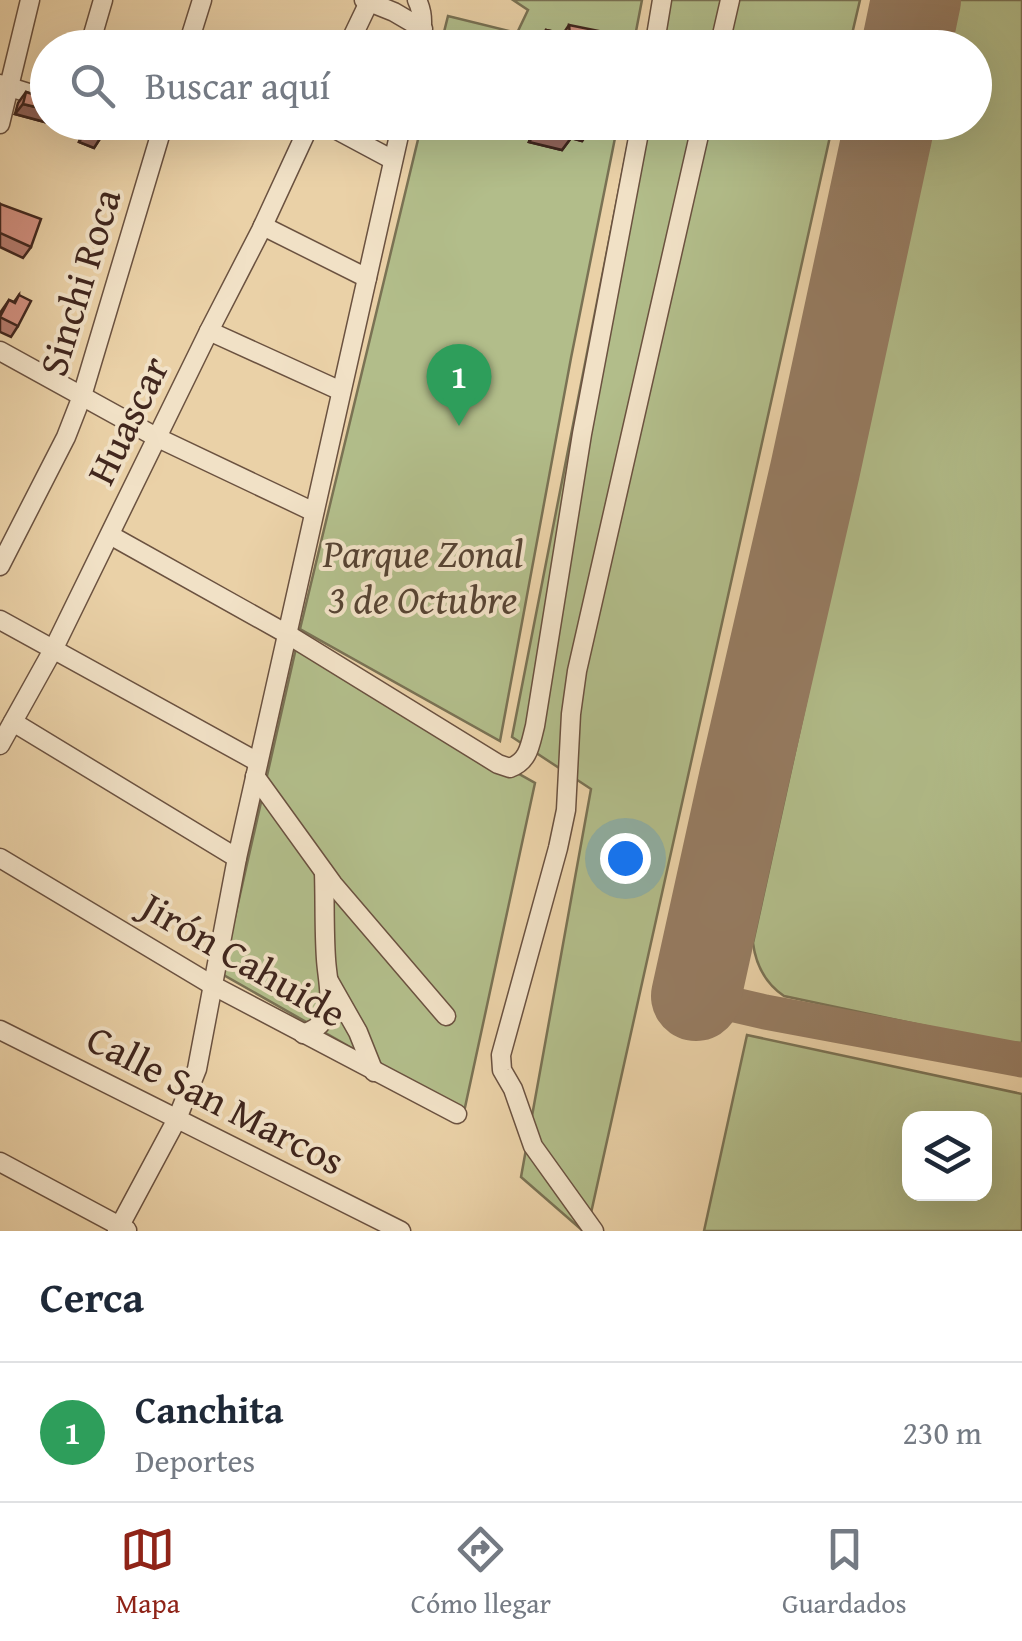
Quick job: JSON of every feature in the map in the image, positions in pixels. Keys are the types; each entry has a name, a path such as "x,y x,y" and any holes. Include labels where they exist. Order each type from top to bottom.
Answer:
{"street":[{"path":"0,124 5,86 30,0"},
{"path":"94,30 103,0"},
{"path":"193,30 202,0"},
{"path":"417,0 422,9 421,30"},
{"path":"657,30 662,0"},
{"path":"723,30 730,0"},
{"path":"354,30 366,1 394,12 412,30"},
{"path":"5,86 30,93"},
{"name":"Sinchi Roca","path":"0,566 66,437 82,396 158,140"},
{"name":"Huascar","path":"0,745 54,648 303,140"},
{"path":"356,140 393,160"},
{"path":"0,1162 122,1229 177,1119 196,1069 256,769 398,140"},
{"path":"110,534 287,634 498,764 510,768 525,760 535,726 582,434 637,140"},
{"path":"594,1231 534,1146 514,1090 502,1070 501,1055 558,848 569,795 571,714 577,671 698,140"},
{"path":"263,226 366,278"},
{"path":"209,332 341,391"},
{"path":"0,351 156,437 314,512"},
{"path":"0,620 256,769 324,871 446,1016"},
{"path":"13,722 237,858"},
{"name":"Jirón Cahuide","path":"0,858 212,985 458,1114"},
{"path":"303,1034 315,1030 328,1012 324,871"},
{"path":"329,981 358,1032 374,1072"},
{"name":"Calle San Marcos","path":"0,1030 401,1231"}],"green space":[{"path":"513,0 642,0 636,30 518,30 528,10"},
{"path":"656,0 860,0 853,30 650,30"},
{"path":"959,0 1022,0 1022,1043 1001,1042 784,996 762,973 753,943 929,140 992,140 992,30 953,30"},
{"path":"448,16 505,30 444,30"},
{"name":"Parque Zonal 3 de Octubre","path":"418,140 615,140 500,741 300,629"},
{"path":"629,140 829,140 587,1231 521,1177 591,789 512,737"},
{"path":"296,648 535,783 464,1112 222,974"},
{"path":"747,1035 1022,1094 1022,1231 704,1231"}],"building":[{"path":"26,92 30,93 30,106 23,104"},
{"path":"0,204 41,219 31,247 0,233"},
{"path":"19,295 31,301 18,326 0,317 9,300 15,303"}],"taxiway":[{"path":"696,996 1022,1060"}],"runway":[{"path":"910,30 916,0"},
{"path":"696,996 886,140"}],"place":[{"name":"Canchita","path":"459,426"}]}
